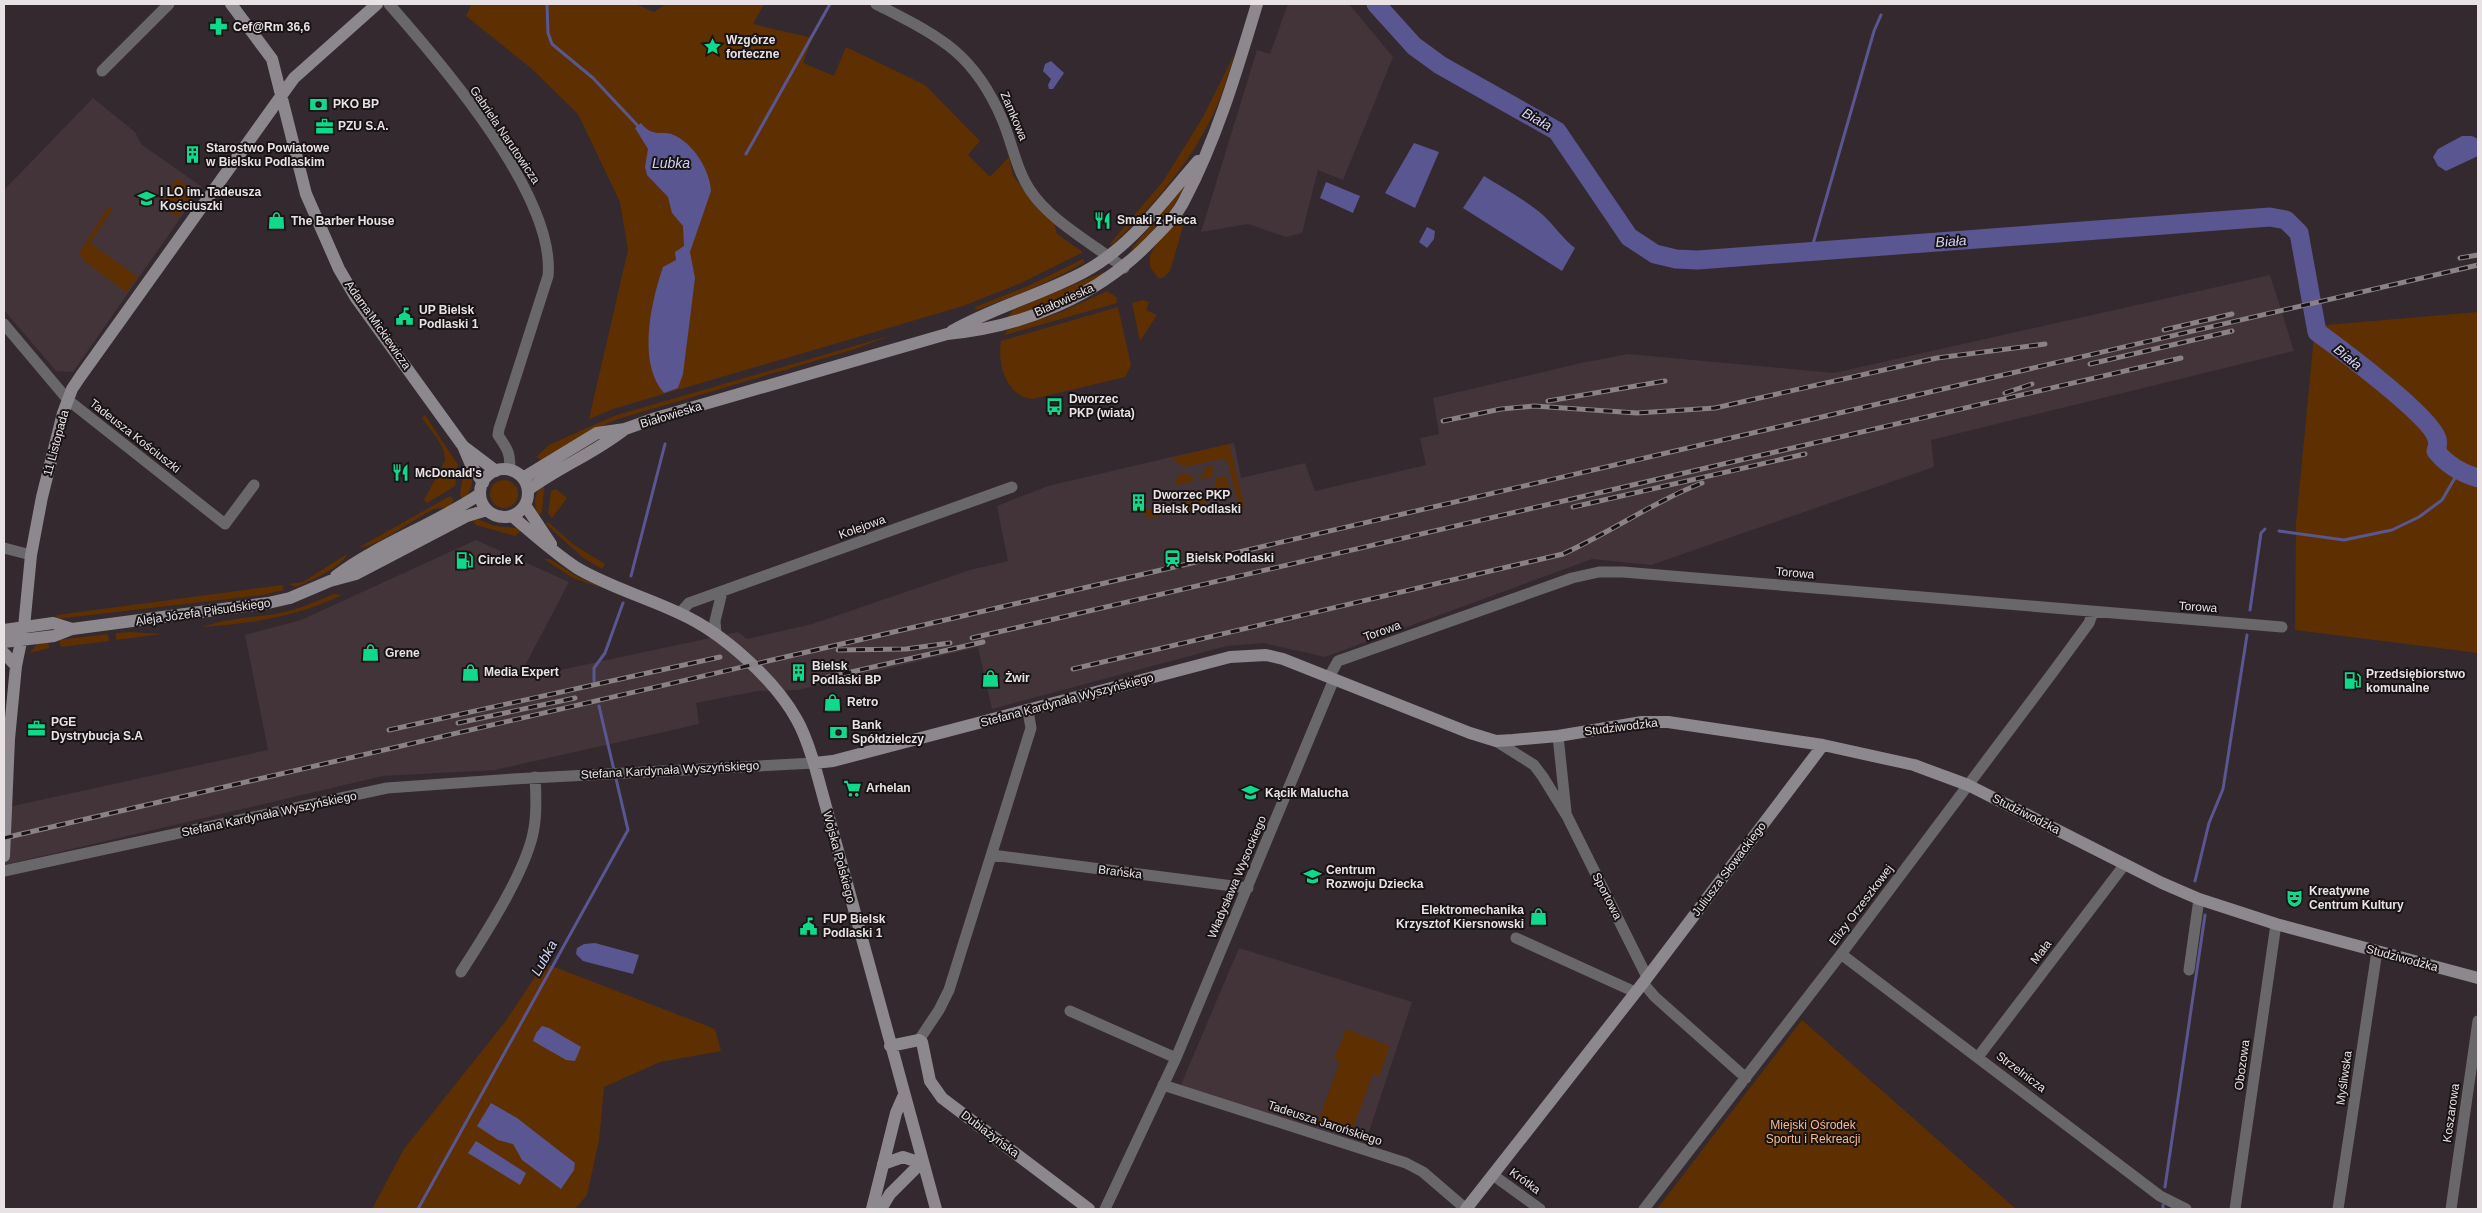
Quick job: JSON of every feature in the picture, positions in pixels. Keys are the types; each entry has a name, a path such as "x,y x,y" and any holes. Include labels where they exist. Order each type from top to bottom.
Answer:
{"main road":[{"name":"Adama Mickiewicza","path":"231,4 272,59 283,95 306,194 339,268 356,298 464,446 496,471"},
{"name":"11 Listopada","path":"4,856 6,775 16,666 24,626 31,555 45,486 68,400 80,377 302,70 377,4"},
{"name":"Białowieska","path":"525,484 543,478 603,447 625,429 656,418 947,334 978,331 1044,311 1078,297 1124,268 1164,229 1185,200 1220,120 1257,4"},
{"name":"Białowieska","path":"947,334 974,318 1058,285 1086,271 1109,256 1151,217 1206,151"},
{"name":"Adama Mickiewicza","path":"464,446 482,488"},
{"path":"525,505 512,516 496,516 487,510 482,488 496,471 510,470 525,484 525,505 557,552"},
{"name":"Aleja Józefa Piłsudskiego","path":"330,580 356,561 462,507 482,488"},
{"name":"Aleja Józefa Piłsudskiego","path":"4,642 54,636 72,629 268,603 290,598 330,580 356,574 467,516 487,510"},
{"path":"512,516 546,546 578,568 680,613"},
{"name":"Wojska Polskiego","path":"680,613 716,634 763,677 788,706 802,729 814,763 903,1096 936,1209"},
{"name":"Aleja Józefa Piłsudskiego","path":"4,630 53,623 72,629"},
{"path":"4,653 16,666"},
{"name":"Stefana Kardynała Wyszyńskiego","path":"814,763 832,762 1230,657 1249,654 1266,655 1283,659 1331,678"},
{"name":"Sportowa","path":"1331,678 1470,733 1496,741 1558,736"},
{"name":"Studziwodzka","path":"1558,736 1642,722 1668,722 1824,745 1914,764 1968,785 2199,899 2276,924 2478,978"},
{"name":"Juliusza Słowackiego","path":"1466,1209 1642,984 1824,745"},
{"path":"890,1046 919,1040"},
{"name":"Dubiażyńska","path":"919,1040 922,1042 930,1081 942,1098 1089,1209"},
{"path":"872,1209 896,1113 903,1096"},
{"path":"881,1209 890,1194 922,1163 902,1157 883,1164"},
{"path":"904,1182 929,1188"}],"street":[{"path":"102,71 169,4"},
{"name":"Gabriela Narutowicza","path":"389,4 431,51 496,141 532,200 545,237 550,263 548,276 499,429 498,436 507,446 510,453 510,470"},
{"name":"Zamkowa","path":"876,4 931,33 955,49 972,66 989,92 1002,119 1030,190 1060,220 1124,268"},
{"name":"Tadeusza Kościuszki","path":"4,324 68,400 224,524 254,485"},
{"name":"Kolejowa","path":"680,613 689,603 1012,487"},
{"path":"4,548 31,555"},
{"name":"Torowa","path":"1331,678 1338,661 1572,578 1599,572 1632,572 2282,627"},
{"path":"716,634 715,621 722,592"},
{"name":"Elizy Orzeszkowej","path":"1644,1209 1841,954 2089,623 2093,612"},
{"name":"Władysława Wysockiego","path":"1105,1209 1176,1058 1248,888 1331,678"},
{"path":"919,1040 939,1010 949,990 1031,728 1028,711"},
{"name":"Sportowa","path":"1558,736 1567,816"},
{"name":"Sportowa","path":"1496,741 1534,765 1567,816 1642,984 1746,1078"},
{"name":"Stefana Kardynała Wyszyńskiego","path":"4,871 387,788 623,772 814,763"},
{"path":"462,972 484,937 526,856 534,828 535,778"},
{"name":"Brańska","path":"992,855 1248,888"},
{"name":"Mała","path":"1978,1057 2125,864"},
{"path":"2189,970 2199,899"},
{"name":"Obozowa","path":"2235,1209 2276,924"},
{"path":"1516,938 1642,984"},
{"name":"Myśliwska","path":"2338,1209 2377,951"},
{"name":"Strzelnicza","path":"1841,954 2160,1196 2186,1209"},
{"path":"1070,1011 1176,1058"},
{"name":"Koszarowa","path":"2451,1209 2478,1021"},
{"name":"Tadeusza Jarońskiego","path":"1163,1085 1406,1163 1423,1172 1466,1209"},
{"name":"Krótka","path":"1493,1175 1540,1209"}],"shaded area":[{"path":"1288,4 1349,4 1393,57 1343,180 1318,170 1302,233 1286,237 1248,224 1201,232 1257,50 1270,54"},
{"path":"93,98 135,132 141,144 202,187 73,372 56,371 4,310 4,190"},
{"path":"2270,275 2294,351 1931,440 1934,467 1651,565 1592,559 1325,657 1263,643 1227,646 992,709 978,647 798,690 758,691 696,703 699,724 495,770 383,776 4,865 4,808 268,750 245,635 301,620 476,540 569,582 518,679 738,632 747,639 812,624 970,570 1008,561 997,506 1048,486 1167,458 1234,443 1241,478 1305,463 1315,491 1426,465 1420,438 1439,434 1433,398 1581,363 1628,354 1834,373"},
{"path":"1239,948 1412,1002 1364,1147 1180,1087"}],"green space":[{"path":"472,4 635,4 654,12 666,4 764,4 753,24 812,38 803,63 834,76 846,47 925,85 980,141 968,155 990,177 1009,157 1013,176 1031,199 1053,220 1057,234 1083,252 1021,283 963,306 613,409 589,419 628,250 620,202 578,114 532,69 466,16"},
{"path":"1234,55 1217,106 1197,145 1172,180 1144,213 1113,244 1109,245 1164,180 1203,117"},
{"path":"1192,176 1172,208 1135,250 1132,248"},
{"path":"179,179 196,192 177,218 160,203 176,180"},
{"path":"109,206 113,209 90,243 138,277 126,292 83,260 79,253"},
{"path":"1183,214 1186,216 1170,271 1163,278 1158,278 1150,267 1150,256 1154,247"},
{"path":"1083,259 1085,262 1045,283 976,310 975,307 1028,286"},
{"path":"1104,272 1105,274 1094,281 1070,293 1046,304 1008,317 1013,310"},
{"path":"1107,291 1116,297 1117,303 1005,335 1007,330 1059,313"},
{"path":"1143,300 1149,302 1146,310 1157,315 1140,341 1132,303"},
{"path":"1118,307 1131,365 1125,377 1033,399 1024,397 1010,386 1002,368 1001,341"},
{"path":"2478,312 2478,653 2295,630 2296,524 2315,326"},
{"path":"892,335 852,350 618,419 593,430 542,460 536,457 549,445 614,416"},
{"path":"425,415 458,465 455,486 427,503 424,500 445,461 445,455 440,444 422,418"},
{"path":"1229,444 1245,508 1238,503 1228,463 1224,458 1184,467 1171,458"},
{"path":"1213,466 1212,477 1200,479 1207,467"},
{"path":"469,471 472,487 462,500 460,494 463,475"},
{"path":"1180,473 1185,473 1193,478 1193,481 1176,485 1175,482"},
{"path":"1226,476 1229,487 1217,490 1214,488 1216,478"},
{"path":"504,480 514,484 518,494 514,504 504,508 494,504 490,494 494,484"},
{"path":"542,484 544,488 542,512 539,515 535,499"},
{"path":"556,489 567,498 552,518 548,513 551,491"},
{"path":"450,496 453,499 452,505 434,509 386,537 358,548"},
{"path":"1206,499 1205,506 1179,512 1186,501"},
{"path":"1159,507 1161,516 1146,518 1144,510"},
{"path":"472,519 496,526 522,530 515,536 476,525"},
{"path":"548,522 574,545 605,564 602,569 582,557 546,524"},
{"path":"347,554 339,564 316,578 295,587 289,584 303,582"},
{"path":"544,559 550,559 576,576 602,588 573,578"},
{"path":"282,585 284,590 262,595 56,619 57,615"},
{"path":"334,594 342,595 325,603 291,614 257,621 203,627 230,620 276,614 305,606"},
{"path":"116,633 162,634 116,640"},
{"path":"108,634 109,641 61,647 59,640"},
{"path":"48,642 49,648 30,653 37,644"},
{"path":"544,963 715,1029 721,1051 660,1062 604,1087 599,1140 587,1195 575,1209 372,1209 404,1149 505,1022"},
{"name":"Miejski Ośrodek Sportu i Rekreacji","path":"1802,1020 2016,1209 1657,1209"},
{"path":"1346,1029 1390,1046 1379,1076 1373,1074 1350,1136 1317,1124 1340,1062 1334,1060"}],"water":[{"path":"1051,61 1064,73 1053,89 1049,89 1048,85 1051,79 1043,71 1045,64"},
{"name":"Lubka","path":"641,123 650,131 671,134 683,140 704,167 708,175 711,191 690,252 695,278 683,374 678,388 664,393 656,380 651,366 649,332 651,314 663,267 676,260 675,252 684,246 683,226 672,213 668,197 647,175 645,167 648,149 635,128"},
{"path":"2462,136 2472,136 2478,139 2478,156 2446,171 2438,166 2433,157 2438,149"},
{"path":"1414,143 1439,152 1415,208 1385,193"},
{"path":"1484,176 1522,199 1536,210 1575,248 1562,271 1463,208"},
{"path":"1326,182 1360,196 1353,213 1320,198"},
{"path":"1427,227 1435,231 1434,239 1427,248 1419,242"},
{"path":"595,943 639,955 633,974 583,961 576,954 577,948 584,944"},
{"path":"542,1026 549,1028 581,1047 575,1061 566,1060 533,1041 536,1033"},
{"path":"491,1103 517,1118 575,1163 574,1170 561,1189 522,1160 513,1144 498,1140 477,1126"},
{"path":"476,1141 526,1173 520,1185 468,1153"}],"waterway":[{"name":"Lubka","path":"547,4 548,33 552,44 593,78 638,126"},
{"path":"746,154 830,4"},
{"name":"Biała","path":"1376,4 1414,46 1440,65 1557,131 1629,237 1655,254 1676,259 1698,260 2270,217 2286,220 2299,233 2317,332 2383,383 2419,415 2431,429 2437,440 2436,451 2445,460 2460,471 2478,478"},
{"path":"1811,251 1874,31 1881,15"},
{"name":"Lubka","path":"631,576 665,444"},
{"path":"2279,531 2344,540 2392,530 2419,517 2442,500 2459,471"},
{"path":"2250,610 2261,533 2265,529"},
{"name":"Lubka","path":"594,681 594,668 605,653 623,603"},
{"path":"2195,881 2209,823 2223,789 2247,635"},
{"name":"Lubka","path":"418,1209 628,830 599,706"},
{"path":"2165,1187 2205,915"}],"railway":[{"path":"2460,258 2478,255"},
{"path":"4,838 2478,265"},
{"path":"2164,330 2232,314"},
{"path":"2090,364 2232,331"},
{"path":"1443,421 1501,409 1534,406 1637,413 1715,408 1937,358 2045,344"},
{"path":"972,638 2181,358"},
{"path":"1548,401 1665,381"},
{"path":"2005,393 2032,384"},
{"path":"1573,507 1805,454"},
{"path":"1073,669 1563,554 1666,499 1702,483"},
{"path":"825,678 983,642"},
{"path":"838,650 906,649 950,643"},
{"path":"389,730 720,657"},
{"path":"458,723 575,698"}],"place":[{"name":"Cef@Rm 36,6","path":"219,27"},
{"name":"Wzgórze forteczne","path":"712,47"},
{"name":"PKO BP","path":"319,104"},
{"name":"PZU S.A.","path":"324,126"},
{"name":"Starostwo Powiatowe w Bielsku Podlaskim","path":"192,155"},
{"name":"I LO im. Tadeusza Kościuszki","path":"146,199"},
{"name":"Smaki z Pieca","path":"1103,220"},
{"name":"The Barber House","path":"277,221"},
{"name":"UP Bielsk Podlaski 1","path":"405,317"},
{"name":"Dworzec PKP (wiata)","path":"1055,406"},
{"name":"McDonald's","path":"401,473"},
{"name":"Dworzec PKP Bielsk Podlaski","path":"1139,502"},
{"name":"Bielsk Podlaski","path":"1172,558"},
{"name":"Circle K","path":"464,560"},
{"name":"Grene","path":"371,653"},
{"name":"Media Expert","path":"470,672"},
{"name":"Bielsk Podlaski BP","path":"798,673"},
{"name":"Żwir","path":"991,678"},
{"name":"Przedsiębiorstwo komunalne","path":"2352,681"},
{"name":"Retro","path":"833,702"},
{"name":"PGE Dystrybucja S.A","path":"37,729"},
{"name":"Bank Spółdzielczy","path":"838,732"},
{"name":"Arhelan","path":"852,788"},
{"name":"Kącik Malucha","path":"1251,793"},
{"name":"Centrum Rozwoju Dziecka","path":"1312,877"},
{"name":"Kreatywne Centrum Kultury","path":"2295,898"},
{"name":"Elektromechanika Krzysztof Kiersnowski","path":"1538,917"},
{"name":"FUP Bielsk Podlaski 1","path":"809,926"}]}
